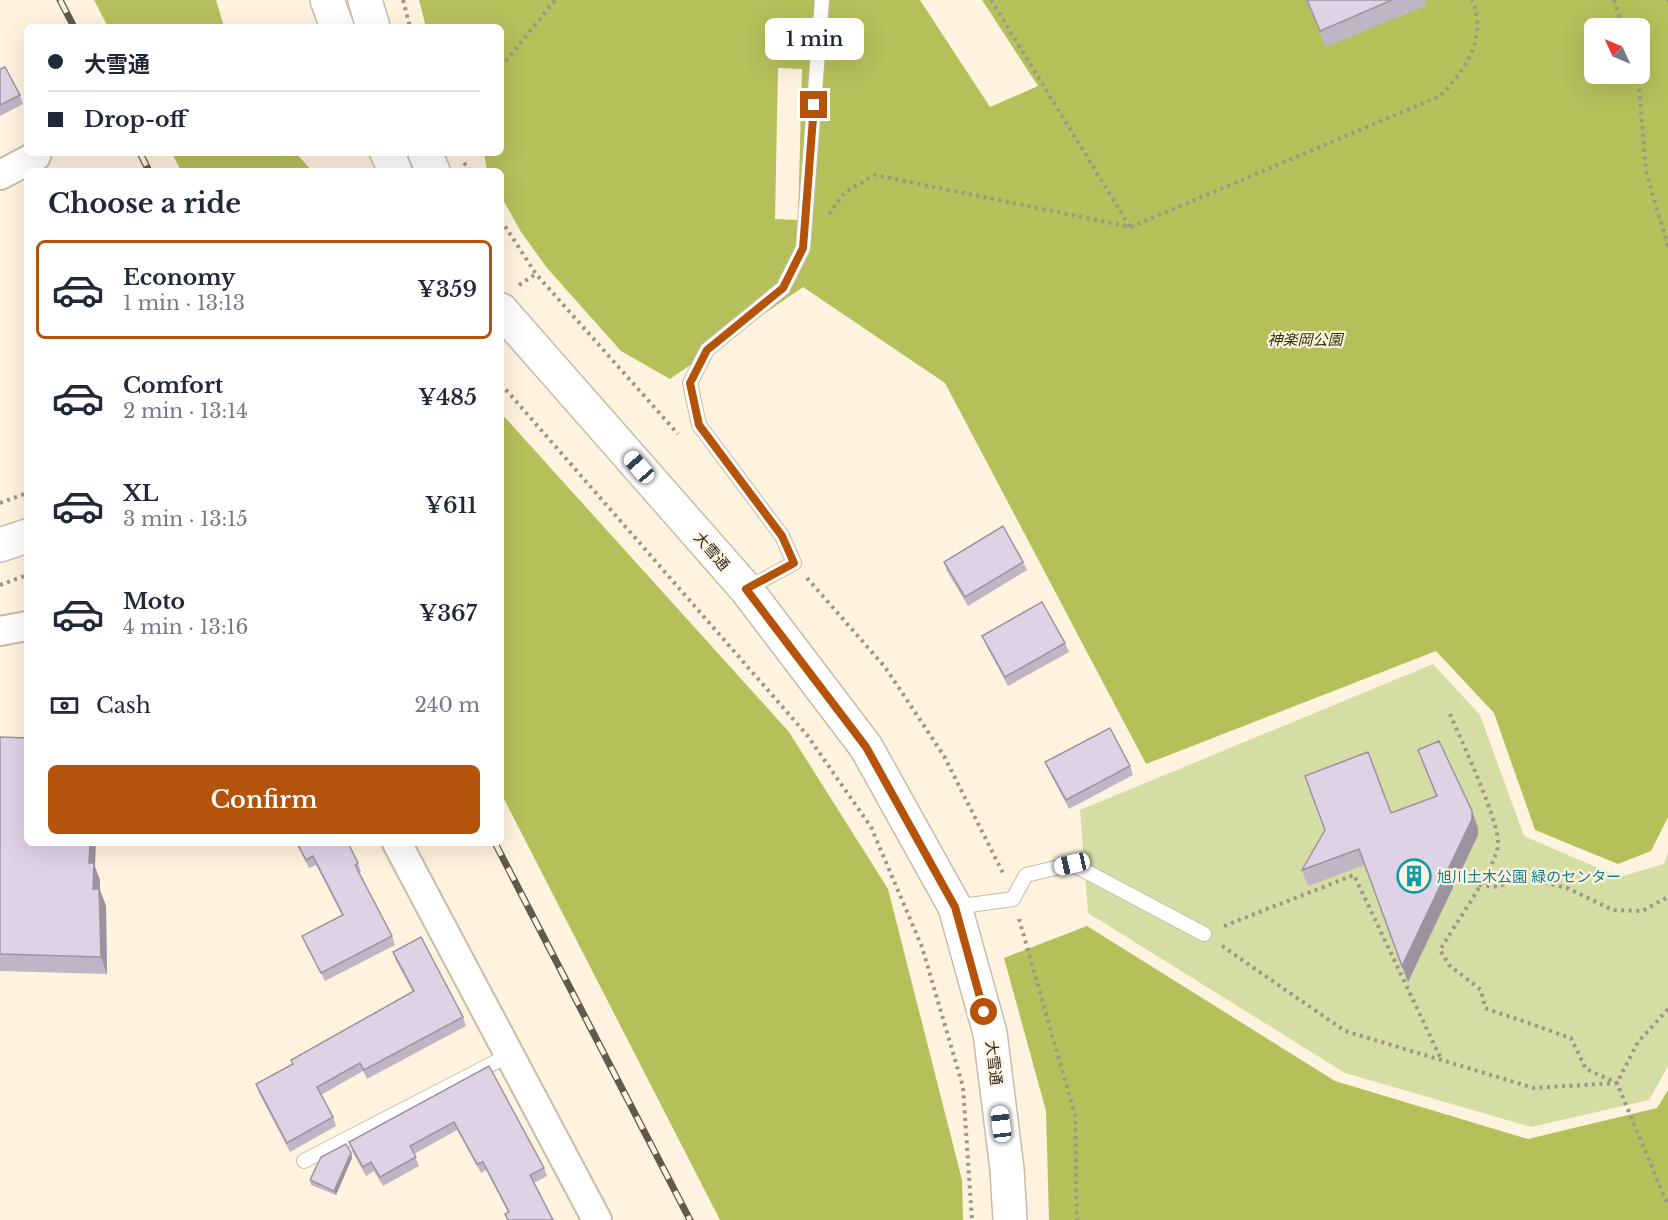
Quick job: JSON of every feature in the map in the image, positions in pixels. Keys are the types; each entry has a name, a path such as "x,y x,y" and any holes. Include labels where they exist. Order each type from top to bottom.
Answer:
{"main road":[{"path":"327,0 336,24"},
{"path":"365,0 372,24"},
{"name":"大雪通","path":"504,313 746,589 866,747 955,907 990,1033 1007,1169 1010,1220"},
{"path":"0,545 24,537"}],"street":[{"path":"0,175 36,156"},
{"path":"0,631 24,627"},
{"path":"399,846 597,1220"}],"lane":[{"path":"746,589 794,563 782,536 699,425 690,383 707,350 783,288 803,248 822,0"},
{"path":"955,907 1013,899 1026,875 1072,864 1204,934"},
{"path":"304,1161 509,1055"}],"path":[{"path":"403,0 409,24"},
{"path":"504,63 555,0"},
{"path":"991,0 1131,227"},
{"path":"803,248 845,192 875,175 1131,227 1440,96 1462,74 1477,42 1478,13 1472,0"},
{"path":"1614,0 1620,18"},
{"path":"1639,84 1646,171 1668,247"},
{"path":"504,387 807,735 871,827 922,947 963,1087 972,1220"},
{"path":"0,503 24,494"},
{"path":"0,585 24,576"},
{"path":"1450,714 1494,824 1498,845 1479,885 1440,950 1449,965 1481,990 1485,1008 1571,1038 1586,1069 1617,1083 1668,1206"},
{"path":"1204,934 1354,875 1441,1060"},
{"path":"1479,885 1498,886 1515,879 1542,882 1567,888 1613,910 1642,911 1668,897"},
{"path":"1204,934 1345,1031 1533,1088 1617,1083"},
{"path":"1617,1083 1638,1042 1668,1010"}],"green space":[{"path":"94,0 216,0 223,24 106,24"},
{"name":"神楽岡公園","path":"419,0 920,0 990,107 1038,86 982,0 1668,0 1668,817 1651,851 1618,864 1535,830 1494,713 1436,651 1146,764 945,383 803,287 670,379 621,351 547,268 521,232 504,201 504,168 486,168 484,156 504,156 504,24 425,24","holes":["778,68 802,69 798,220 775,219"]},
{"path":"174,156 299,156 309,168 180,168"},
{"path":"504,416 789,732 888,889 962,1180 963,1220 720,1220 504,799"},
{"path":"1433,664 1480,715 1524,836 1619,877 1664,864 1668,853 1668,1066 1649,1100 1531,1127 1345,1073 1088,913 1080,810"},
{"path":"1087,926 1335,1081 1528,1139 1657,1108 1668,1090 1668,1220 1049,1220 1046,1111 1004,958"}],"building":[{"path":"1307,0 1392,0 1320,31"},
{"path":"5,67 20,95 0,105 0,69"},
{"path":"1003,526 1023,562 965,597 944,562"},
{"path":"1042,602 1065,643 1005,677 982,636"},
{"path":"1110,728 1130,766 1066,800 1045,762"},
{"path":"0,737 24,738 24,846 90,846 89,863 94,863 93,889 99,889 101,957 0,954"},
{"name":"旭川土木公園 緑のセンター","path":"1439,741 1472,811 1472,819 1402,966 1359,849 1302,870 1325,830 1305,776 1368,752 1391,813 1437,796 1418,750"},
{"path":"299,846 350,846 358,863 355,865 392,936 321,973 302,936 343,915 313,856 306,860"},
{"path":"421,937 463,1017 364,1070 360,1063 317,1087 333,1117 287,1143 256,1084 293,1064 291,1060 414,991 393,952"},
{"path":"489,1066 544,1168 530,1175 553,1220 508,1220 505,1214 509,1212 483,1162 477,1164 454,1122 410,1146 416,1157 380,1177 371,1162 363,1167 349,1142"},
{"path":"346,1144 351,1153 334,1191 310,1180 321,1157"}],"railway":[{"path":"60,0 72,24"},
{"path":"142,156 148,168"},
{"path":"497,846 690,1220"}],"place":[{"name":"旭川土木公園 緑のセンター","path":"1414,876"}],"route":[{"path":"814,105 803,248 783,288 707,350 690,383 699,425 782,536 794,563 746,589 866,747 955,907 984,1012"}]}
